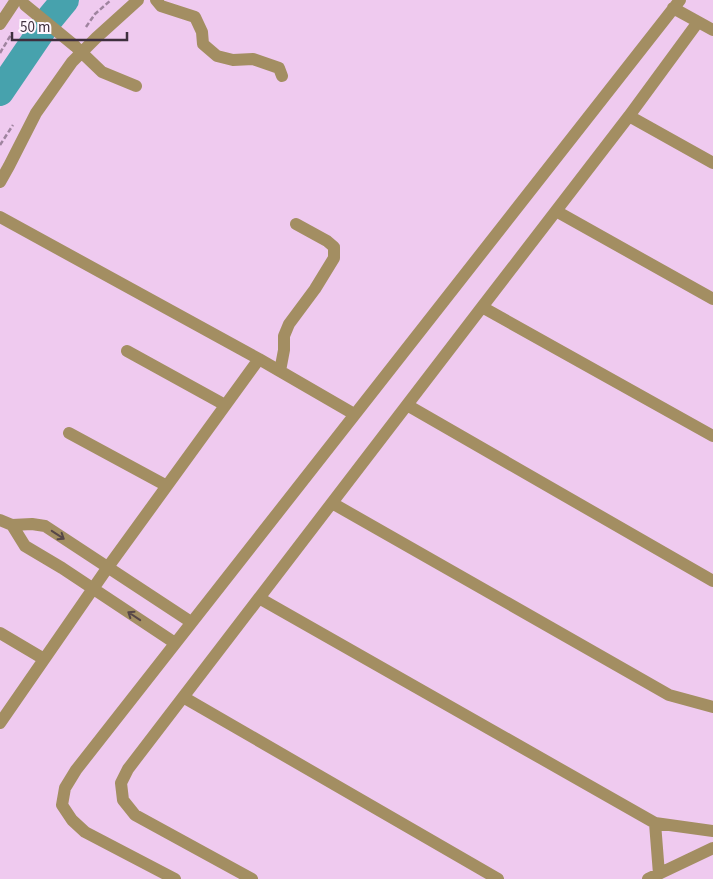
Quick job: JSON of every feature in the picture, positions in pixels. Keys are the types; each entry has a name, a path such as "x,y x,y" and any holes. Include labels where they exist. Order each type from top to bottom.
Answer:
{"street":[{"path":"0,182 36,113 79,49 138,0"},
{"path":"156,0 161,6 195,17 202,32 203,44 217,56 233,60 253,59 279,68 282,76"},
{"path":"0,24 19,2 79,49 102,72 136,86"},
{"path":"175,879 86,832 72,820 62,805 65,788 76,770 677,4 698,22 713,30"},
{"path":"252,879 135,815 123,800 121,783 128,768 629,116 698,22"},
{"path":"629,116 713,163"},
{"path":"556,211 713,299"},
{"path":"0,217 259,359 354,414"},
{"path":"280,371 284,350 284,336 289,324 315,289 334,258 334,247 327,241 296,224"},
{"path":"482,307 713,436"},
{"path":"127,352 225,405"},
{"path":"0,723 108,567 259,359"},
{"path":"407,405 713,581"},
{"path":"69,433 167,486"},
{"path":"332,503 669,695 713,707"},
{"path":"0,520 12,525 32,524 45,526 191,622"},
{"path":"12,525 25,546 62,568 175,643"},
{"path":"259,598 656,824 713,831"},
{"path":"0,633 44,659"},
{"path":"183,697 498,879"},
{"path":"656,824 653,876 713,848"}],"waterway":[{"path":"0,92 51,17 65,0"}]}
